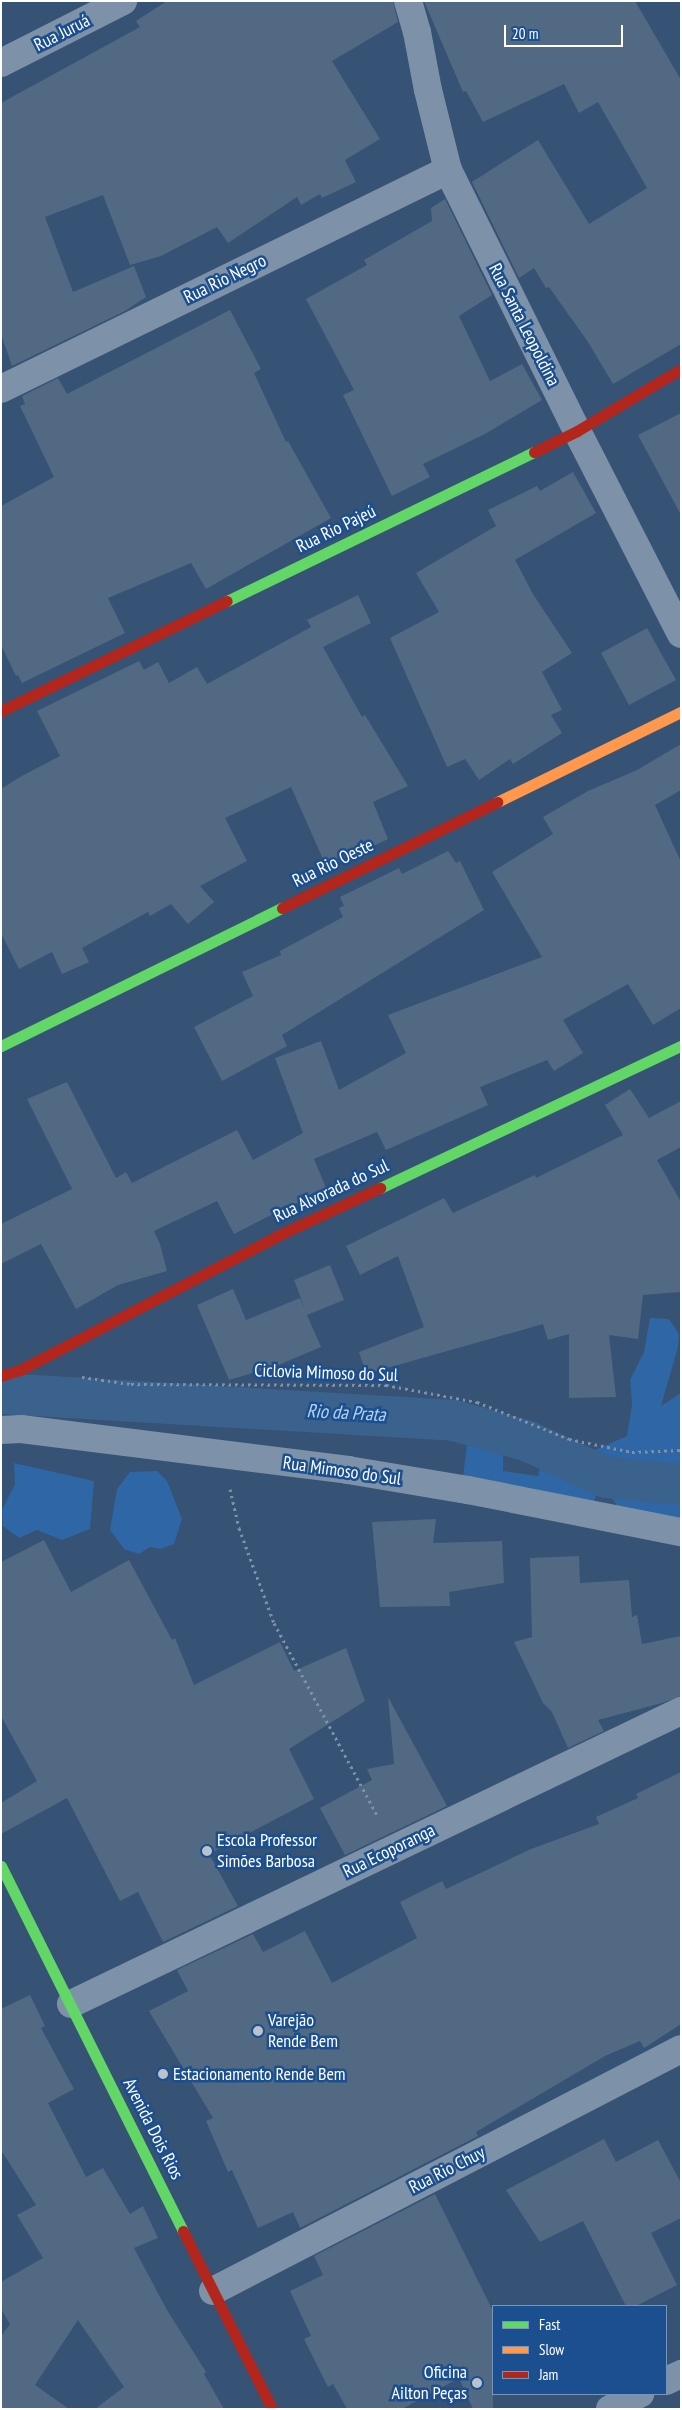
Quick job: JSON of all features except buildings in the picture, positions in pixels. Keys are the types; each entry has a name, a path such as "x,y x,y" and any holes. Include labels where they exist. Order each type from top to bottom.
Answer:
{"street":[{"name":"Rua Juruá","path":"1,63 123,1"},
{"name":"Rua Santa Leopoldina","path":"408,1 417,32 428,90 448,170 577,431 681,634"},
{"name":"Rua Rio Negro","path":"1,389 448,170"},
{"name":"Rua Rio Pajeú","path":"1,711 577,431 681,368"},
{"name":"Rua Rio Oeste","path":"1,1046 681,712"},
{"name":"Rua Alvorada do Sul","path":"1,1376 22,1369 278,1236 681,1046"},
{"name":"Rua Mimoso do Sul","path":"1,1430 21,1429 348,1470 681,1532"},
{"name":"Rua Ecoporanga","path":"71,2004 681,1711"},
{"name":"Avenida Dois Rios","path":"1,1866 272,2409"},
{"name":"Rua Rio Chuy","path":"213,2291 681,2049"},
{"path":"667,2381 681,2374"},
{"path":"610,2409 638,2395"}],"path":[{"name":"Ciclovia Mimoso do Sul","path":"77,1377 132,1384 386,1385 477,1402 569,1439 632,1452 681,1450"},
{"path":"222,1455 239,1528 274,1623 395,1849"}],"shaded area":[{"path":"650,1318 669,1319 679,1334 678,1347 661,1406 681,1393 681,1522 620,1512 611,1495 597,1491 593,1506 463,1476 468,1437 503,1443 503,1471 538,1476 547,1439 588,1453 627,1436 632,1404 630,1380 644,1352"},
{"path":"14,1463 94,1481 90,1529 62,1540 37,1530 19,1538 3,1526 2,1510 15,1484"},
{"path":"157,1471 167,1481 182,1519 174,1544 160,1549 150,1547 139,1554 124,1549 110,1530 117,1489 130,1472"}],"waterway":[{"name":"Rio da Prata","path":"1,1393 453,1420 528,1441 606,1477 681,1484"}],"traffic: fast":[{"path":"227,601 534,452"},
{"path":"1,1046 282,908"},
{"path":"380,1188 681,1046"},
{"path":"1,1866 183,2231"}],"traffic: slow":[{"path":"497,802 681,712"}],"traffic: jam":[{"path":"534,452 577,431 681,369"},
{"path":"1,711 227,601"},
{"path":"282,908 497,802"},
{"path":"1,1376 22,1369 277,1236 380,1188"},
{"path":"183,2231 272,2409"}],"place":[{"name":"Escola Professor Simões Barbosa","path":"207,1851"},
{"name":"Varejão Rende Bem","path":"258,2031"},
{"name":"Estacionamento Rende Bem","path":"163,2074"},
{"name":"Oficina Ailton Peças","path":"477,2383"}]}
